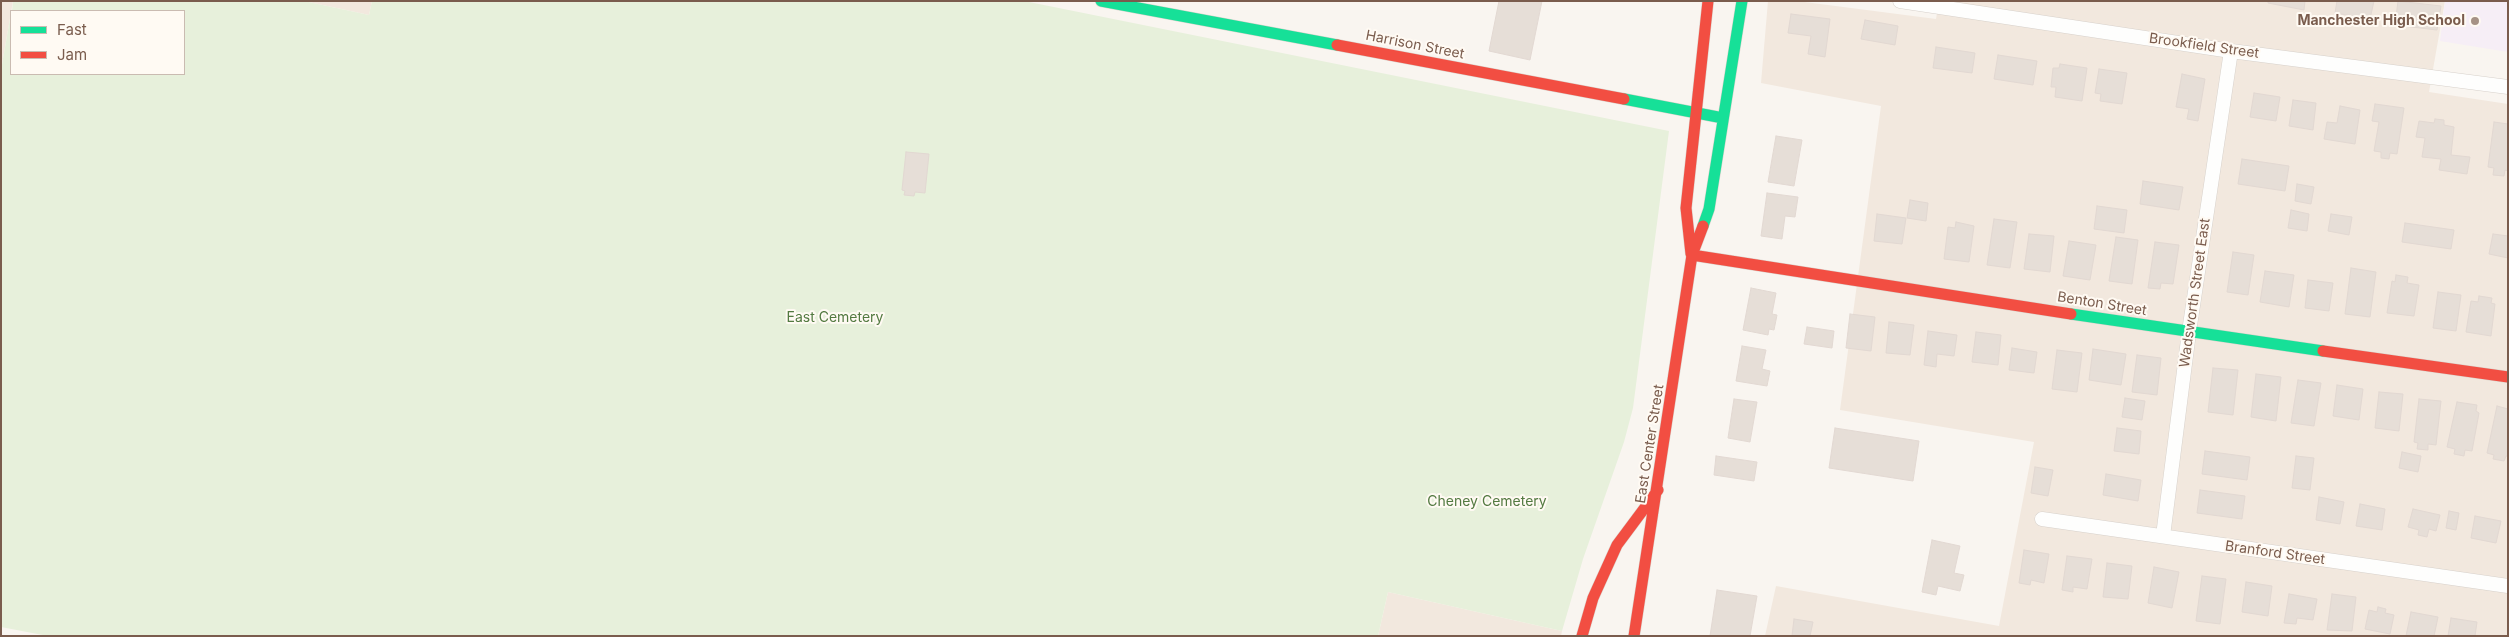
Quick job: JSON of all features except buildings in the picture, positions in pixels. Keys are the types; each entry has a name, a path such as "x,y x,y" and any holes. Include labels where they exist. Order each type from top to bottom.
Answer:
{"street":[{"name":"Harrison Street","path":"1101,1 1723,118"},
{"name":"East Center Street","path":"1692,255 1686,208 1708,1"},
{"name":"East Center Street","path":"1634,636 1658,490 1692,255 1709,209 1742,1"},
{"name":"Brookfield Street","path":"1900,1 2232,50 2508,87"},
{"name":"Wadsworth Street East","path":"2163,536 2189,332 2232,50"},
{"name":"Benton Street","path":"1692,255 2189,332 2508,377"},
{"path":"1582,636 1593,598 1613,553 1658,490"},
{"name":"Branford Street","path":"2042,519 2508,586"}],"shaded area":[{"path":"1,1 13,1 10,10 1,70"},
{"path":"304,1 372,1 369,15"},
{"path":"1768,1 1797,1 1936,19 1939,1 2445,1 2429,92 2508,104 2508,636 1765,636 1776,586 1999,626 2034,442 1840,410 1881,106 1761,83"},
{"name":"Manchester High School","path":"2445,1 2508,1 2508,52 2440,41"},
{"path":"1388,592 1562,631 1561,636 1378,636"}],"green space":[{"name":"East Cemetery","path":"13,1 304,1 369,15 372,1 1024,1 1669,131 1633,408 1624,442 1583,559 1562,631 1388,592 1378,636 48,636 1,627 1,70 10,19 10,75 185,75 185,10 12,10"}],"traffic: fast":[{"path":"1101,1 1337,45"},
{"path":"1703,226 1709,209 1742,1"},
{"path":"1624,99 1723,118"},
{"path":"2071,314 2323,351"}],"traffic: jam":[{"path":"1691,254 1686,208 1708,1"},
{"path":"1337,45 1624,99"},
{"path":"1634,636 1692,255 1703,226"},
{"path":"1692,255 2071,314"},
{"path":"2323,351 2508,377"},
{"path":"1582,636 1593,598 1617,545 1658,490"}],"place":[{"name":"Manchester High School","path":"2475,21"}],"park label":[{"name":"Cheney Cemetery","path":"1487,502"}]}
